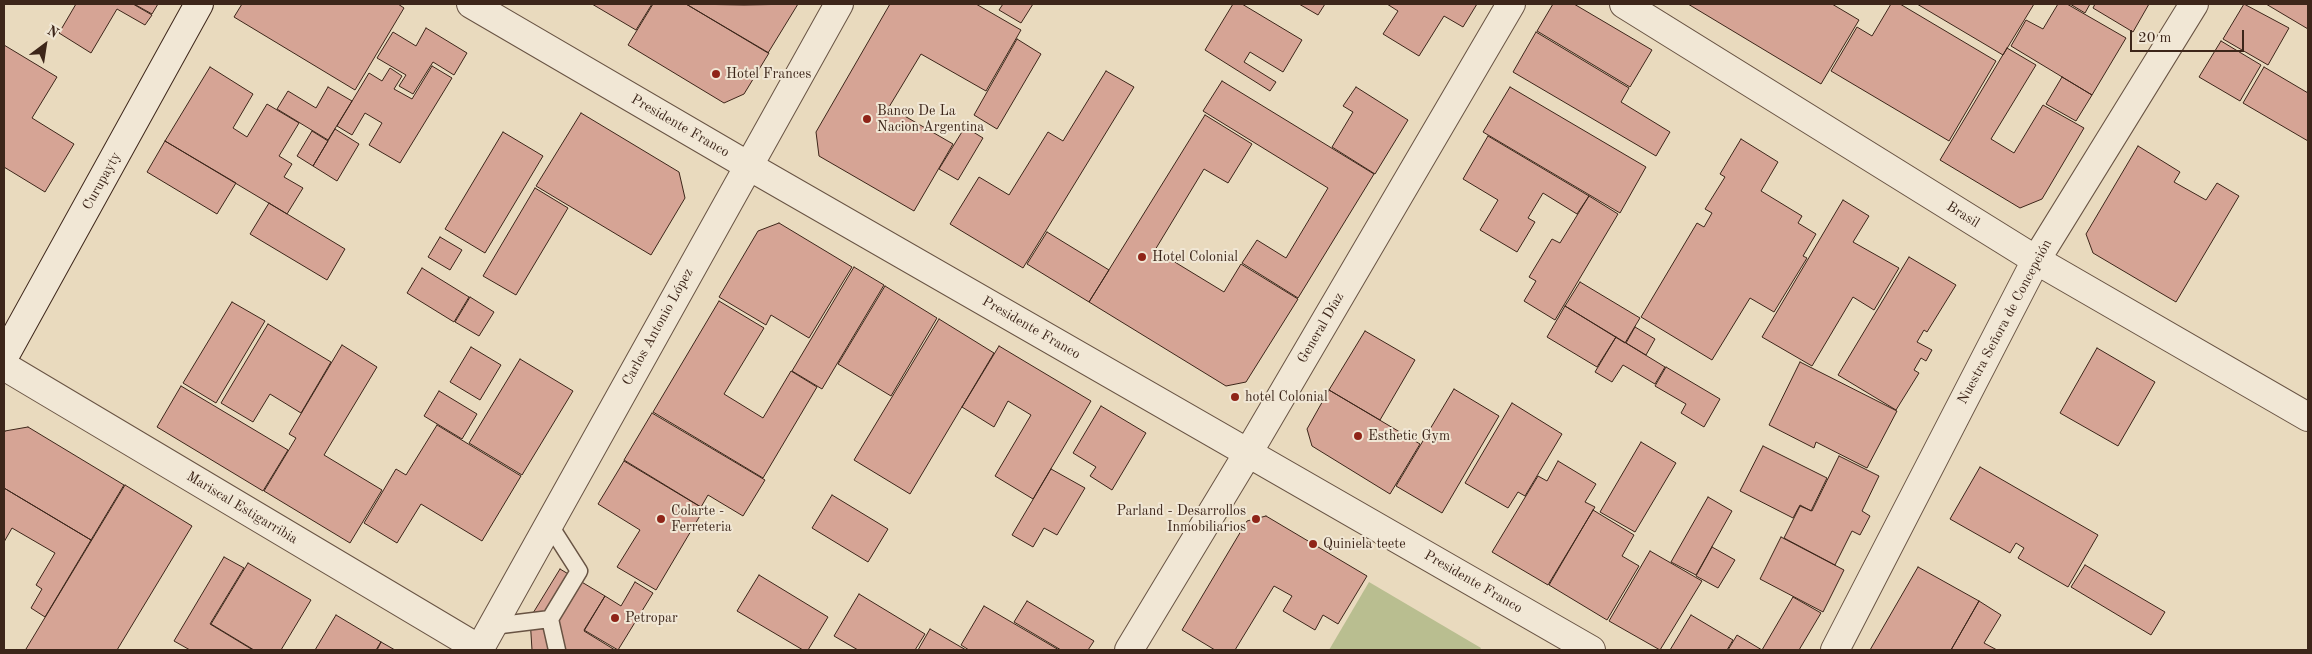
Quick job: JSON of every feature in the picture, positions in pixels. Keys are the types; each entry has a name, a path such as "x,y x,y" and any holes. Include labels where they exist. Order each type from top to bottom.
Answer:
{"street":[{"name":"Curupayty","path":"4,357 199,4"},
{"name":"Presidente Franco","path":"471,4 747,165 1591,650"},
{"name":"Carlos Antonio López","path":"480,650 747,165 838,4"},
{"name":"General Díaz","path":"1129,650 1248,453 1510,4"},
{"name":"Brasil","path":"1624,4 2036,260 2308,417"},
{"name":"Nuestra Señora de Concepción","path":"1835,650 2036,260 2194,4"},
{"name":"Mariscal Estigarribia","path":"4,366 480,650"}],"lane":[{"path":"549,524 579,571 550,618 557,650"},
{"path":"492,626 550,618"}],"green space":[{"path":"1369,582 1481,648 1480,650 1329,650"}],"building":[{"path":"76,4 133,4 152,15 145,25 117,9 91,53 59,33"},
{"path":"134,4 158,4 152,14"},
{"path":"242,4 398,4 404,8 355,90 234,17"},
{"path":"592,4 652,4 636,30"},
{"name":"Hotel Frances","path":"653,4 686,4 769,53 744,94 724,103 628,45"},
{"name":"Hotel Frances","path":"686,4 744,5 798,4 768,53"},
{"name":"Banco De La Nacion Argentina","path":"890,4 976,4 1021,30 986,91 921,54 889,107 953,144 914,211 819,156 816,132"},
{"path":"1003,4 1033,4 1021,23 999,10"},
{"path":"1233,4 1242,4 1302,40 1283,72 1250,52 1244,62 1276,82 1270,91 1205,50"},
{"path":"1299,4 1325,4 1318,15"},
{"path":"1387,4 1477,4 1463,27 1444,16 1419,56 1383,34 1398,11"},
{"path":"1553,4 1574,4 1652,50 1630,87 1537,31"},
{"path":"1688,4 1832,4 1859,20 1821,84"},
{"path":"1891,4 1900,4 1996,61 1949,141 1831,71 1857,27 1872,36"},
{"path":"1917,4 2034,4 2003,55"},
{"path":"2058,4 2067,4 2126,38 2092,95 2011,46 2026,20 2043,29"},
{"path":"2070,4 2090,4 2085,13"},
{"path":"2095,4 2149,4 2133,32 2093,8"},
{"path":"2244,4 2289,28 2268,65 2223,39"},
{"path":"2266,4 2308,4 2308,29"},
{"path":"426,28 467,53 454,75 433,62 413,94 399,86 406,75 377,58 393,32 416,46"},
{"path":"1536,32 1629,88 1621,102 1670,132 1656,156 1513,72"},
{"path":"1017,39 1041,54 997,129 974,115"},
{"path":"2221,41 2261,65 2240,101 2199,77"},
{"path":"4,45 57,77 32,118 74,144 45,192 4,167"},
{"path":"2007,48 2036,65 1991,139 2014,153 2043,105 2084,128 2042,199 2020,208 1940,160"},
{"path":"432,66 452,78 400,163 369,145 382,123 365,113 352,135 337,126 369,73 382,81 390,68 402,76 394,89 412,99"},
{"path":"210,67 253,94 233,128 247,137 267,104 299,123 279,156 292,164 284,177 303,188 287,214 165,141"},
{"path":"2264,67 2308,93 2308,141 2243,103"},
{"path":"1106,71 1134,87 1023,268 950,224 979,177 1009,195 1048,132 1063,141"},
{"path":"2062,77 2092,95 2076,121 2046,104"},
{"name":"Hotel Colonial","path":"1222,81 1374,174 1298,298 1242,263 1257,240 1286,258 1328,188 1203,111"},
{"path":"328,87 352,101 328,140 277,109 288,91 316,108"},
{"path":"1356,87 1408,120 1375,174 1332,147 1353,112 1343,106"},
{"path":"1510,87 1646,167 1620,213 1483,132"},
{"path":"581,113 679,172 685,198 651,255 536,186"},
{"name":"Hotel Colonial","path":"1205,115 1252,144 1228,183 1204,169 1155,250 1224,292 1241,264 1298,299 1246,382 1226,386 1089,302"},
{"path":"965,127 983,138 958,180 939,169"},
{"path":"335,129 359,144 337,181 313,166"},
{"path":"312,131 328,141 313,166 297,156"},
{"path":"503,132 543,156 485,253 445,229"},
{"path":"1488,136 1589,196 1577,214 1543,193 1528,218 1535,222 1517,252 1480,230 1498,200 1463,179"},
{"path":"1741,139 1778,162 1761,191 1802,216 1798,223 1816,234 1803,256 1807,258 1774,312 1750,298 1712,360 1641,317 1697,223 1704,227 1712,213 1705,209 1725,177 1720,174"},
{"path":"165,141 236,183 217,214 147,172"},
{"path":"2138,146 2180,172 2174,182 2206,200 2217,183 2239,196 2176,302 2093,253 2086,234"},
{"path":"535,188 568,208 516,295 483,276"},
{"path":"1589,196 1618,214 1555,320 1524,301 1536,281 1529,277 1552,239 1560,243"},
{"path":"1843,200 1869,216 1853,242 1899,268 1874,310 1853,297 1812,366 1762,337"},
{"path":"269,203 345,249 327,280 250,234"},
{"path":"779,223 852,267 809,338 771,315 766,325 719,297 758,231"},
{"path":"1047,232 1109,270 1089,302 1027,264"},
{"path":"440,237 462,250 450,270 428,257"},
{"path":"1909,257 1956,285 1927,332 1924,330 1917,342 1932,350 1926,361 1921,358 1914,370 1919,373 1896,410 1838,375"},
{"path":"854,267 884,285 822,389 792,371"},
{"path":"422,268 469,297 454,322 407,293"},
{"path":"1580,282 1640,318 1625,343 1565,306"},
{"path":"885,286 937,318 891,396 838,364"},
{"path":"470,297 494,312 479,336 455,322"},
{"path":"719,301 764,328 724,394 763,418 791,371 817,387 763,478 653,412"},
{"path":"232,302 265,321 216,403 183,383"},
{"path":"1565,306 1616,337 1597,367 1547,337"},
{"path":"939,319 994,353 910,494 854,460"},
{"path":"268,324 331,362 301,413 270,394 253,422 221,403"},
{"path":"1635,327 1655,339 1646,355 1626,343"},
{"path":"1365,331 1415,360 1380,420 1329,390"},
{"path":"1616,337 1665,367 1655,384 1623,365 1612,382 1595,372"},
{"path":"342,345 377,367 324,455 382,490 350,543 264,491 296,438 289,434"},
{"path":"999,346 1091,401 1033,499 995,476 1031,415 1008,401 994,427 962,407"},
{"path":"471,347 501,365 480,400 450,382"},
{"path":"2097,348 2155,382 2118,446 2060,413"},
{"path":"520,359 573,391 522,475 469,443"},
{"path":"1800,362 1897,411 1867,468 1816,442 1814,448 1769,425"},
{"path":"1666,367 1720,399 1704,427 1681,413 1686,404 1655,386"},
{"path":"181,386 288,450 263,491 157,427"},
{"path":"1454,389 1499,416 1442,513 1396,486"},
{"name":"Esthetic Gym","path":"1329,390 1420,444 1390,494 1312,446 1307,429"},
{"path":"439,391 477,414 462,439 424,416"},
{"path":"1512,403 1562,434 1525,496 1518,492 1508,508 1465,483"},
{"path":"1101,406 1146,433 1112,490 1090,476 1096,467 1073,453"},
{"path":"652,413 765,480 743,516 708,495 701,507 624,460"},
{"path":"437,425 521,476 482,541 421,504 397,543 364,523 396,469 406,475"},
{"path":"28,427 124,485 91,540 4,488 5,431"},
{"path":"1641,442 1676,463 1635,532 1600,512"},
{"path":"1763,446 1827,478 1811,511 1800,505 1793,518 1740,491"},
{"path":"1839,456 1879,476 1862,511 1870,516 1860,535 1852,531 1835,565 1784,538 1800,506 1812,511"},
{"name":"Colarte - Ferreteria","path":"624,461 704,509 656,590 617,567 640,530 598,504"},
{"path":"1558,461 1596,484 1585,502 1595,507 1548,585 1492,552 1538,476 1547,481"},
{"path":"1980,467 2098,535 2068,587 2018,558 2024,548 2016,543 2010,553 1950,519"},
{"path":"1051,469 1085,488 1057,535 1044,528 1033,547 1012,535"},
{"path":"125,485 192,526 117,650 26,649"},
{"path":"4,488 91,540 45,617 31,608 42,589 36,585 55,553 12,528 4,542"},
{"path":"832,495 888,529 868,562 812,528"},
{"path":"1708,497 1732,511 1696,575 1671,562"},
{"path":"1593,510 1634,535 1622,556 1639,566 1607,620 1549,585"},
{"path":"1266,516 1367,576 1338,624 1323,615 1315,630 1283,611 1292,596 1274,586 1235,650 1215,650 1182,630 1247,521"},
{"path":"1781,537 1844,570 1823,612 1760,579"},
{"path":"1712,547 1735,560 1718,588 1696,576"},
{"path":"1650,551 1702,581 1660,650 1609,621"},
{"path":"224,557 244,568 210,624 253,650 190,650 174,641"},
{"path":"248,563 311,600 281,650 254,650 211,624"},
{"path":"2085,565 2165,612 2151,635 2071,587"},
{"path":"1918,567 1979,601 1951,650 1870,650"},
{"path":"560,569 605,596 584,631 615,650 532,650 530,618"},
{"path":"759,575 828,617 808,650 803,650 737,611"},
{"name":"Petropar","path":"635,582 653,593 618,650 584,630 605,596 621,606"},
{"path":"859,594 925,634 915,650 858,650 834,636"},
{"path":"1793,597 1821,613 1799,650 1762,650"},
{"path":"1027,601 1094,641 1088,650 1061,650 1014,622"},
{"path":"1979,601 2001,615 1984,643 1997,650 1951,650"},
{"path":"984,606 1059,650 969,650 961,645"},
{"path":"336,615 381,642 376,650 315,650"},
{"path":"1691,615 1733,640 1727,650 1670,650"},
{"path":"930,629 966,650 918,650"},
{"path":"1737,635 1762,650 1728,650"},
{"path":"381,642 395,650 377,650"}],"place":[{"name":"Hotel Frances","path":"716,74"},
{"name":"Banco De La Nacion Argentina","path":"867,119"},
{"name":"Hotel Colonial","path":"1142,257"},
{"name":"hotel Colonial","path":"1235,397"},
{"name":"Esthetic Gym","path":"1358,436"},
{"name":"Colarte - Ferreteria","path":"661,519"},
{"name":"Parland - Desarrollos Inmobiliarios","path":"1256,519"},
{"name":"Quiniela teete","path":"1313,544"},
{"name":"Petropar","path":"615,618"}]}
